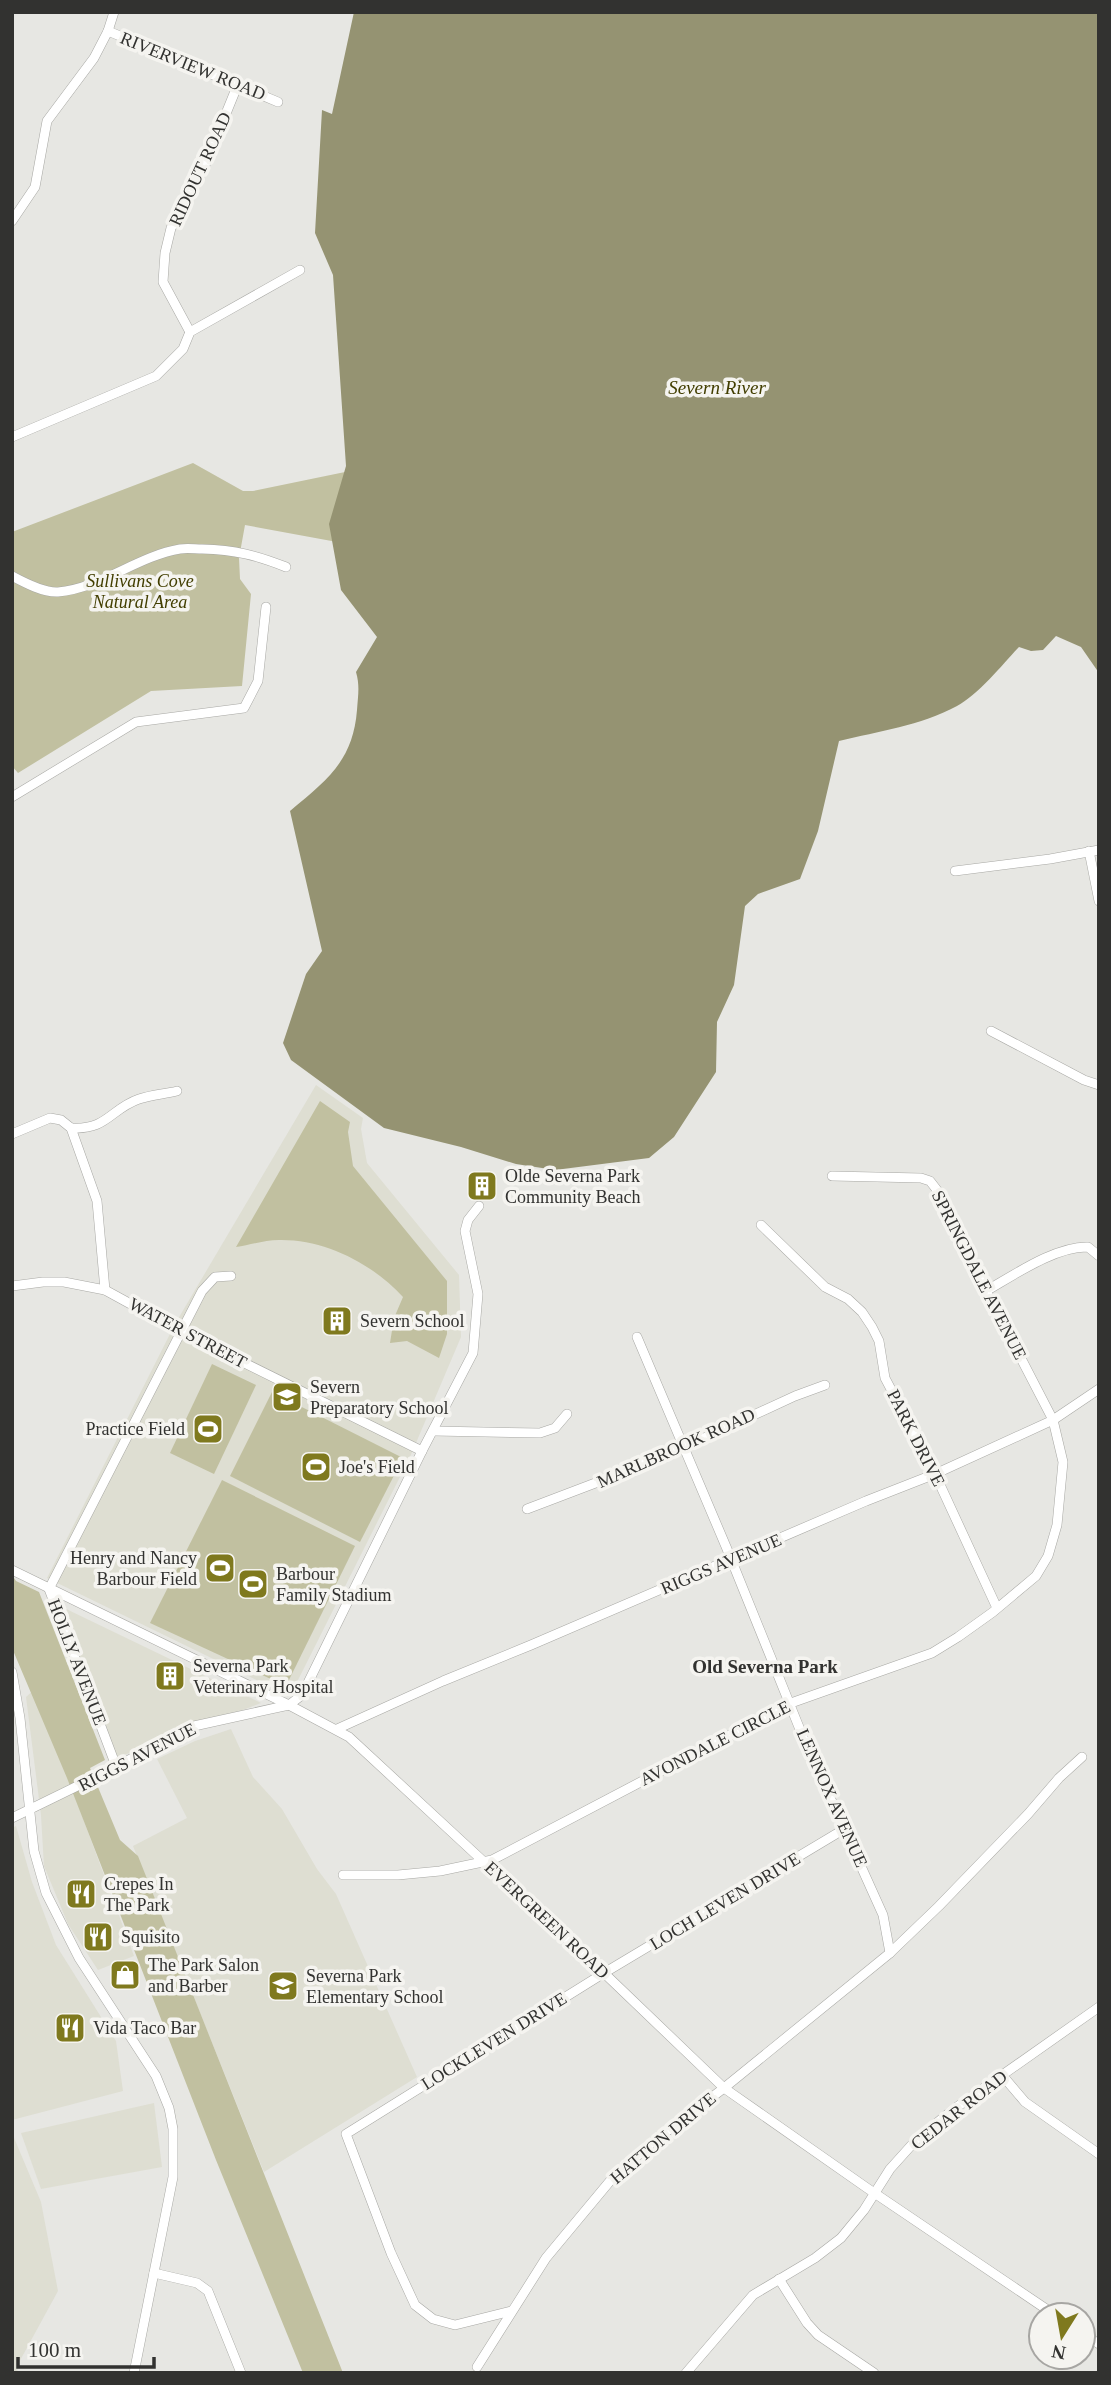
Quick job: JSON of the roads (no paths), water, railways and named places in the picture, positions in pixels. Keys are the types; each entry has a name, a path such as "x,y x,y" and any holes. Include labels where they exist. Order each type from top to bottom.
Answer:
{"street":[{"path":"12,221 35,187 47,121 94,58 114,12"},
{"name":"RIVERVIEW ROAD","path":"108,31 278,102"},
{"name":"RIDOUT ROAD","path":"190,332 163,282 165,253 171,228 204,170 238,84"},
{"path":"12,437 156,376 183,349 190,332 300,270"},
{"path":"12,576 56,593 89,584 140,562 181,549 254,554 286,567"},
{"path":"12,797 136,722 244,708 258,681 266,607"},
{"path":"955,871 1094,850 1099,901"},
{"path":"992,1031 1084,1080 1099,1085"},
{"path":"71,1128 105,1122 114,1113 138,1099 177,1091"},
{"path":"12,1134 50,1118 61,1120 71,1128 97,1201 105,1290"},
{"name":"SPRINGDALE AVENUE","path":"832,1177 901,1177 930,1181 937,1190 955,1231 1052,1420"},
{"path":"289,1704 302,1695 473,1353 478,1294 465,1231 468,1220 479,1206"},
{"name":"PARK DRIVE","path":"761,1225 825,1287 848,1299 862,1312 872,1327 879,1341 885,1378 935,1474 997,1608"},
{"path":"986,1291 1071,1248 1088,1247 1099,1256"},
{"name":"HOLLY AVENUE","path":"116,1766 49,1589 202,1291 215,1277 231,1276"},
{"name":"WATER STREET","path":"12,1286 64,1282 105,1290 180,1331 422,1451"},
{"name":"LENNOX AVENUE","path":"637,1337 806,1742 883,1915 890,1952"},
{"name":"MARLBROOK ROAD","path":"527,1509 593,1484 646,1458 682,1446 825,1385"},
{"name":"RIGGS AVENUE","path":"337,1729 443,1681 935,1474 1052,1420 1099,1389"},
{"path":"434,1431 540,1433 555,1428 567,1414"},
{"name":"AVONDALE CIRCLE","path":"342,1875 398,1875 446,1871 492,1860 791,1703 932,1653 997,1608 1036,1576 1048,1556 1059,1515 1063,1472 1060,1443 1052,1420"},
{"name":"EVERGREEN ROAD","path":"12,1570 289,1704 349,1737 724,2088 1034,2301"},
{"path":"12,1672 20,1718 28,1809 40,1874 56,1916 79,1958 156,2076 169,2108 173,2129 173,2177 134,2373"},
{"name":"RIGGS AVENUE","path":"12,1818 194,1726 289,1704"},
{"name":"HATTON DRIVE","path":"477,2367 546,2258 615,2175 890,1952 939,1906 1082,1757"},
{"name":"LOCH LEVEN DRIVE","path":"604,1973 846,1829"},
{"name":"LOCKLEVEN DRIVE","path":"511,2311 455,2325 433,2319 415,2305 391,2253 346,2134 604,1973"},
{"name":"CEDAR ROAD","path":"686,2373 750,2298 815,2258 841,2238 890,2169 918,2139 954,2109 1099,2007"},
{"path":"1002,2076 1025,2102 1099,2154"},
{"path":"154,2273 197,2283 208,2291 241,2373"},
{"path":"779,2279 807,2323 818,2334 874,2373"}],"water":[{"name":"Severn River","path":"354,12 1099,12 1099,673 1081,647 1056,636 1043,650 1031,651 1019,647 973,695 943,713 929,719 839,741 818,831 800,879 758,894 745,906 734,985 717,1022 716,1072 674,1137 649,1158 555,1170 516,1164 384,1128 291,1060 283,1043 306,974 322,951 290,811 326,779 344,756 350,743 357,710 356,672 377,637 341,590 329,524 346,466 333,275 315,233 322,110 332,114"}],"place":[{"name":"Olde Severna Park Community Beach","path":"482,1186"},
{"name":"Severn School","path":"337,1321"},
{"name":"Severn Preparatory School","path":"287,1397"},
{"name":"Practice Field","path":"208,1429"},
{"name":"Joe's Field","path":"316,1467"},
{"name":"Henry and Nancy Barbour Field","path":"220,1568"},
{"name":"Barbour Family Stadium","path":"253,1584"},
{"name":"Severna Park Veterinary Hospital","path":"170,1676"},
{"name":"Crepes In The Park","path":"81,1894"},
{"name":"Squisito","path":"98,1937"},
{"name":"The Park Salon and Barber","path":"125,1975"},
{"name":"Severna Park Elementary School","path":"283,1986"},
{"name":"Vida Taco Bar","path":"70,2028"}],"district":[{"name":"Old Severna Park","path":"765,1666"}],"park label":[{"name":"Sullivans Cove Natural Area","path":"140,591"}]}
